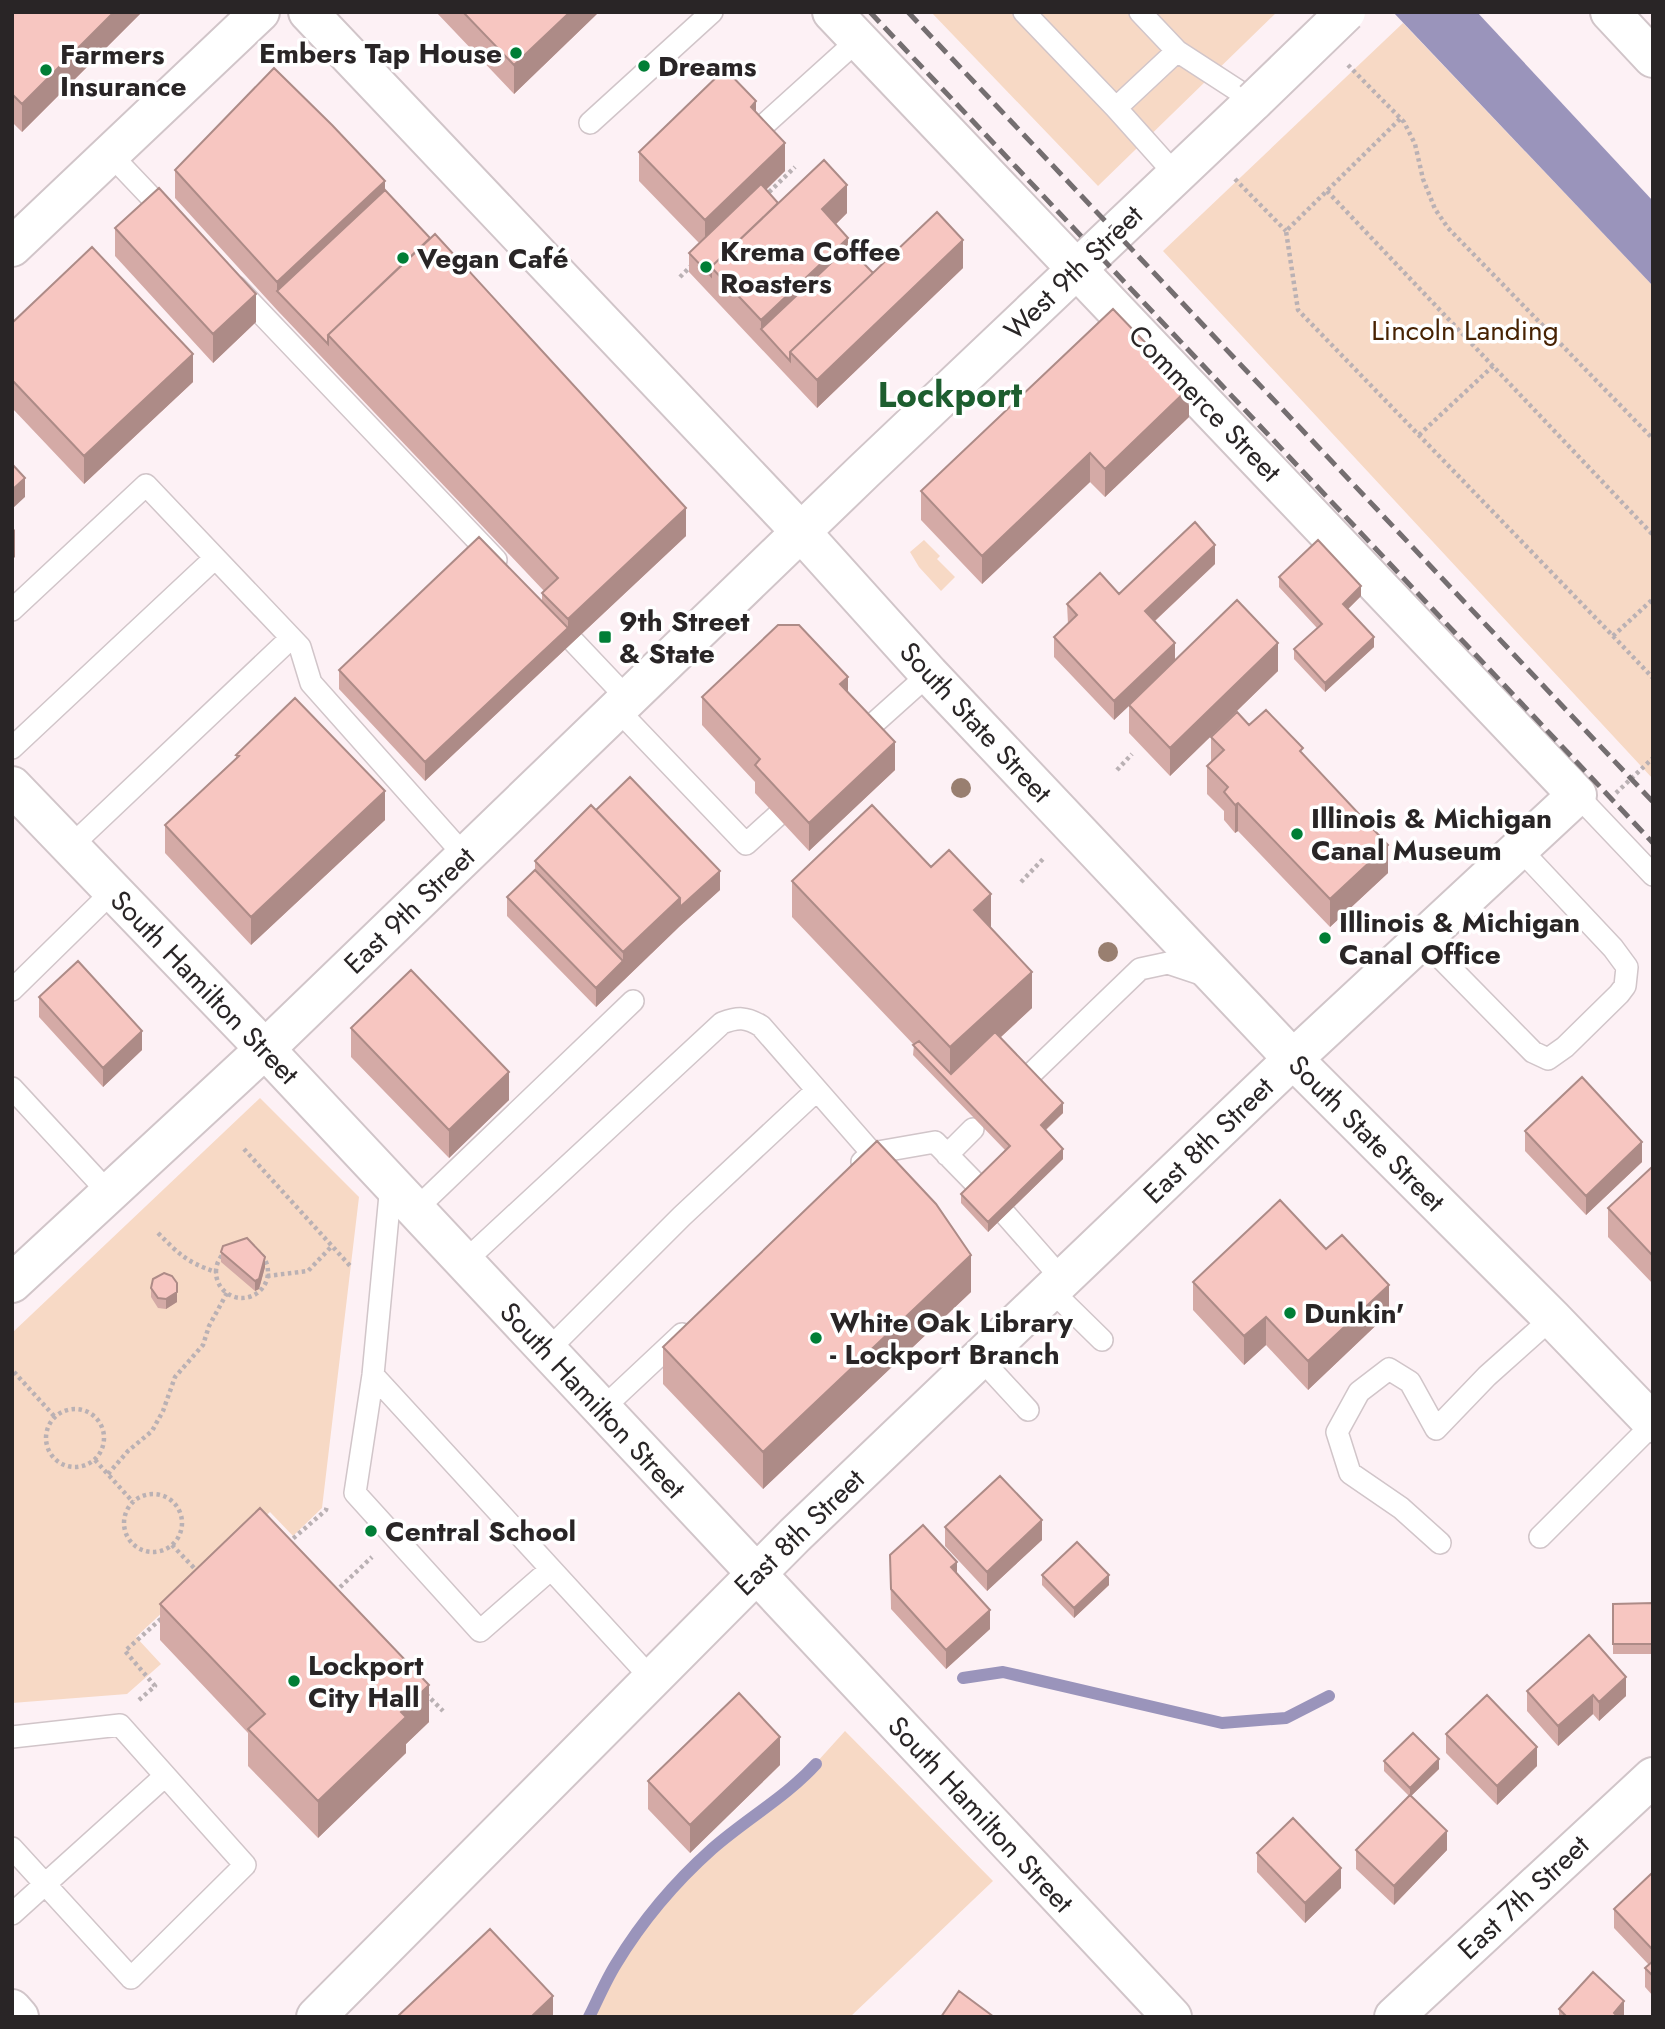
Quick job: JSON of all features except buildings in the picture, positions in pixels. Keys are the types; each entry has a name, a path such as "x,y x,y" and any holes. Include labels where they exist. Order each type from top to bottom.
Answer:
{"street":[{"path":"12,247 260,12"},
{"name":"South State Street","path":"308,12 801,532 929,674 1293,1059 1552,1318 1653,1424"},
{"name":"Commerce Street","path":"832,12 1593,797"},
{"name":"West 9th Street","path":"801,532 1346,12"},
{"path":"1610,12 1653,58"},
{"name":"East 9th Street","path":"12,1283 265,1049 801,532"},
{"name":"South Hamilton Street","path":"12,786 265,1049 1172,2017"},
{"name":"East 8th Street","path":"316,2017 756,1573 980,1358 1519,848 1593,797"},
{"name":"East 7th Street","path":"1394,2017 1653,1777"},
{"path":"12,2009 19,2017"}],"lane":[{"path":"590,123 712,12"},
{"path":"1024,12 1176,175"},
{"path":"1140,12 1177,51 1254,100"},
{"path":"765,124 858,40"},
{"path":"1116,108 1177,51"},
{"path":"110,154 183,231"},
{"path":"222,271 510,575"},
{"path":"12,610 146,485 300,647 311,683 465,856"},
{"path":"12,748 215,558"},
{"path":"71,847 291,638"},
{"path":"574,642 623,704 746,845 776,816"},
{"path":"862,734 929,674"},
{"path":"1593,797 1653,875"},
{"path":"1422,939 1533,1052 1548,1059 1565,1046 1619,995 1625,986 1627,967 1613,948 1519,848"},
{"path":"12,990 113,891"},
{"path":"1031,1074 1140,969 1168,963 1194,970 1222,984"},
{"path":"551,1569 480,1631 355,1493 403,1197 633,1001"},
{"path":"464,1262 722,1023 738,1017 750,1019 761,1026 872,1153"},
{"path":"12,1088 109,1193"},
{"path":"547,1351 682,1216 816,1091"},
{"path":"947,1155 973,1129"},
{"path":"852,1172 872,1153 934,1142 978,1186"},
{"path":"1006,1215 1057,1285 1102,1340"},
{"path":"1440,1543 1401,1508 1350,1473 1337,1432 1359,1392 1389,1369 1410,1382 1436,1429 1487,1376 1552,1318"},
{"path":"602,1409 696,1320"},
{"path":"980,1358 1028,1410"},
{"path":"373,1375 652,1678"},
{"path":"1540,1537 1653,1424"},
{"path":"12,1737 120,1725 245,1865 131,1978 12,1848"},
{"path":"12,1914 165,1776"}],"path":[{"path":"1340,58 1400,119 1415,144 1423,179 1435,209 1448,228 1653,439"},
{"path":"1286,231 1400,119"},
{"path":"757,203 795,167"},
{"path":"1236,179 1286,231 1298,310 1653,678"},
{"path":"1327,191 1653,535"},
{"path":"680,277 699,258"},
{"path":"1419,435 1493,366"},
{"path":"1613,636 1653,600"},
{"path":"1117,770 1132,754"},
{"path":"1593,797 1653,758"},
{"path":"1021,882 1044,858"},
{"path":"244,1149 353,1270"},
{"path":"158,1233 182,1258 216,1272"},
{"path":"244,1246 260,1253 267,1268 267,1276 259,1291 252,1296 236,1297 228,1293 221,1288 216,1272 221,1256 228,1250 244,1246"},
{"path":"267,1276 308,1271 332,1246"},
{"path":"108,1475 128,1451 152,1431 163,1411 175,1377 203,1345 209,1325 228,1293"},
{"path":"14,1372 55,1417"},
{"path":"79,1409 96,1417 104,1434 100,1452 94,1460 76,1468 67,1466 51,1455 46,1436 48,1426 55,1417 61,1412 79,1409"},
{"path":"94,1460 133,1502"},
{"path":"150,1494 168,1497 175,1504 182,1520 182,1530 172,1545 154,1553 135,1547 124,1529 124,1519 133,1502 150,1494"},
{"path":"278,1538 285,1545 326,1510 328,1496"},
{"path":"172,1545 205,1579"},
{"path":"332,1594 370,1558"},
{"path":"131,1707 155,1686 125,1651 165,1615"},
{"path":"424,1692 443,1711"}],"green space":[{"path":"931,12 1277,12 1098,186"},
{"name":"Lincoln Landing","path":"1403,23 1653,286 1653,779 1163,251"},
{"path":"924,540 940,556 937,559 955,577 941,591 919,567 910,552"},
{"path":"260,1098 359,1197 322,1508 293,1536 270,1512 136,1637 161,1664 127,1694 12,1703 12,1333"},
{"path":"845,1731 993,1881 850,2017 589,2017 615,1965 663,1897 713,1849 798,1783"}],"shaded area":[{"path":"1393,12 1477,12 1653,201 1653,286"}],"waterway":[{"path":"963,1678 1003,1672 1222,1723 1286,1718 1329,1696"},
{"path":"589,2017 626,1948 672,1889 712,1849 792,1787 816,1764"}],"railway":[{"path":"870,12 1653,843"},
{"path":"908,12 1653,802"}],"place":[{"name":"Embers Tap House","path":"516,53"},
{"name":"Dreams","path":"644,66"},
{"name":"Farmers Insurance","path":"46,70"},
{"name":"Vegan Café","path":"403,258"},
{"name":"Krema Coffee Roasters","path":"706,267"},
{"name":"9th Street & State","path":"605,637"},
{"name":"Illinois & Michigan Canal Museum","path":"1297,834"},
{"name":"Illinois & Michigan Canal Office","path":"1325,938"},
{"name":"Dunkin'","path":"1290,1313"},
{"name":"White Oak Library - Lockport Branch","path":"816,1338"},
{"name":"Central School","path":"371,1531"},
{"name":"Lockport City Hall","path":"294,1681"}],"district":[{"name":"Lockport","path":"950,395"}]}
